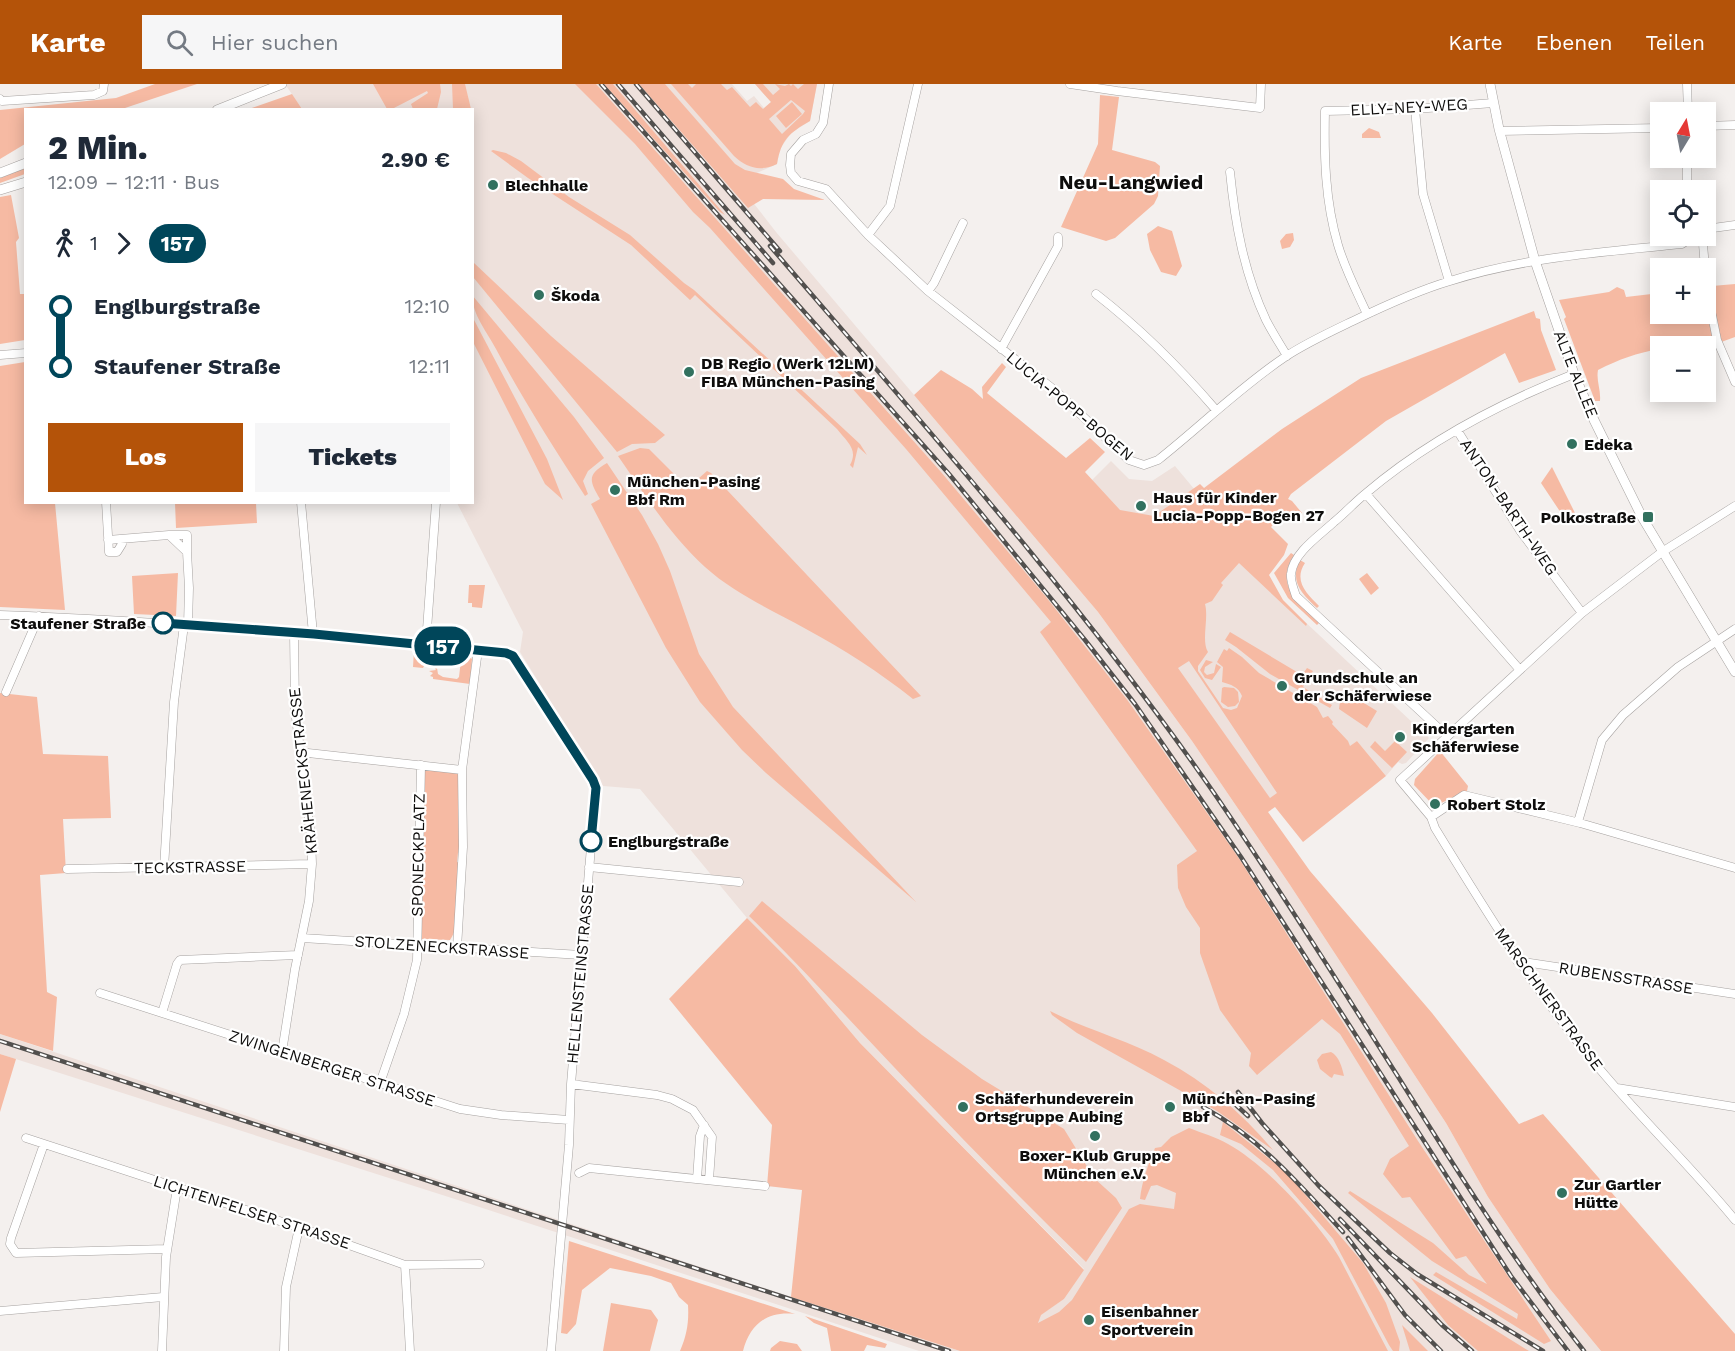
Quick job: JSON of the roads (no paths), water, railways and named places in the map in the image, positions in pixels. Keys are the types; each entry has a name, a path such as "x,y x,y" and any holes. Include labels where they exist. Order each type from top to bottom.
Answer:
{"street":[{"path":"0,99 2,101 94,95 103,91 104,84"},
{"path":"222,108 282,84"},
{"name":"LUCIA-POPP-BOGEN","path":"829,84 823,123 816,135 804,140 791,154 791,173 798,181 826,189 868,235 928,291 1057,392 1129,460 1144,465 1158,460 1250,382 1287,356 1407,296 1449,281 1535,261 1662,246"},
{"path":"868,235 890,206 918,84"},
{"path":"1070,84 1117,92 1260,108 1261,84"},
{"name":"ALTE ALLEE","path":"1490,84 1500,131 1535,261 1574,374 1630,494 1662,552 1735,672"},
{"path":"1688,84 1688,102"},
{"name":"ELLY-NEY-WEG","path":"1367,314 1338,247 1333,225 1325,177 1325,111 1415,109 1493,103"},
{"path":"1415,109 1423,194 1449,281"},
{"path":"1716,126 1735,125"},
{"path":"1500,131 1650,128"},
{"path":"0,173 24,164"},
{"path":"1230,172 1234,212 1253,290 1266,322 1287,356"},
{"path":"0,190 24,183"},
{"path":"928,291 963,223"},
{"path":"1716,228 1735,225"},
{"path":"1001,349 1058,246 1059,237"},
{"path":"1096,294 1157,345 1216,410"},
{"path":"1714,324 1717,340 1735,381"},
{"path":"0,355 24,353"},
{"path":"1574,374 1500,407 1457,430 1414,458 1366,494 1298,556 1291,574 1296,596 1447,736 1582,613 1662,552 1735,506"},
{"name":"ANTON-BARTH-WEG","path":"1457,430 1521,532 1582,613"},
{"path":"1366,494 1520,670"},
{"path":"106,504 109,552 117,552 122,539"},
{"path":"301,504 314,634"},
{"path":"426,644 436,504"},
{"path":"170,535 187,552"},
{"path":"108,540 187,535 189,588 186,625 174,702 164,868"},
{"name":"HELLENSTEINSTRASSE","path":"0,615 294,632 426,644 506,653 513,656 596,788 551,1351"},
{"path":"6,692 39,616"},
{"path":"1578,822 1602,740 1644,695 1678,667 1735,629"},
{"name":"KRÄHENECKSTRASSE","path":"282,1052 309,901 312,864 294,689 294,632"},
{"path":"457,948 464,847 462,770 478,650"},
{"name":"MARSCHNERSTRASSE","path":"1447,736 1400,780 1431,817 1435,828 1517,961 1561,1021 1617,1088 1734,1218"},
{"path":"299,752 462,770"},
{"name":"SPONECKPLATZ","path":"380,1083 404,1014 417,960 421,765"},
{"path":"1431,817 1464,795 1578,822 1735,868"},
{"name":"TECKSTRASSE","path":"67,870 312,864"},
{"path":"589,867 739,882"},
{"name":"STOLZENECKSTRASSE","path":"302,938 581,956"},
{"path":"162,1014 180,960 298,955"},
{"name":"RUBENSSTRASSE","path":"1517,961 1735,994"},
{"name":"ZWINGENBERGER STRASSE","path":"100,993 460,1109 481,1113 569,1120"},
{"path":"572,1084 639,1092 672,1099 693,1110 712,1137 709,1180"},
{"path":"1617,1088 1735,1107"},
{"path":"697,1179 700,1136 704,1125"},
{"name":"LICHTENFELSER STRASSE","path":"26,1138 405,1265 480,1264"},
{"path":"44,1144 11,1238 12,1249 20,1254 167,1249"},
{"path":"579,1173 590,1168 765,1186"},
{"path":"162,1351 167,1249 177,1188"},
{"path":"284,1351 286,1287 299,1228"},
{"path":"405,1265 410,1351"},
{"path":"0,1311 163,1297"}],"railway":[{"path":"601,84 949,474 1135,704 1241,857 1511,1276 1568,1351"},
{"path":"618,84 773,263"},
{"path":"636,84 780,251"},
{"path":"770,246 999,514 1110,651 1163,721 1262,865 1489,1219 1535,1286 1584,1351"},
{"path":"0,1041 949,1351"},
{"path":"1238,1092 1262,1123 1319,1186 1390,1253 1417,1274 1543,1351"},
{"path":"1224,1094 1248,1116"},
{"path":"1203,1107 1224,1119 1261,1148 1295,1180 1343,1232"},
{"path":"1340,1219 1442,1325 1472,1351"},
{"path":"1348,1238 1405,1315 1441,1351"}],"place":[{"name":"Blechhalle","path":"493,185"},
{"name":"Škoda","path":"539,295"},
{"name":"DB Regio (Werk 12LM) FIBA München-Pasing","path":"689,372"},
{"name":"Edeka","path":"1572,444"},
{"name":"München-Pasing Bbf Rm","path":"615,490"},
{"name":"Haus für Kinder Lucia-Popp-Bogen 27","path":"1141,506"},
{"name":"Polkostraße","path":"1648,517"},
{"name":"Staufener Straße","path":"163,623"},
{"name":"Grundschule an der Schäferwiese","path":"1282,686"},
{"name":"Kindergarten Schäferwiese","path":"1400,737"},
{"name":"Robert Stolz","path":"1435,804"},
{"name":"Englburgstraße","path":"591,841"},
{"name":"Schäferhundeverein Ortsgruppe Aubing","path":"963,1107"},
{"name":"München-Pasing Bbf","path":"1170,1107"},
{"name":"Boxer-Klub Gruppe München e.V.","path":"1095,1136"},
{"name":"Zur Gartler Hütte","path":"1562,1193"},
{"name":"Eisenbahner Sportverein","path":"1089,1320"}],"district":[{"name":"Neu-Langwied","path":"1131,182"}]}
